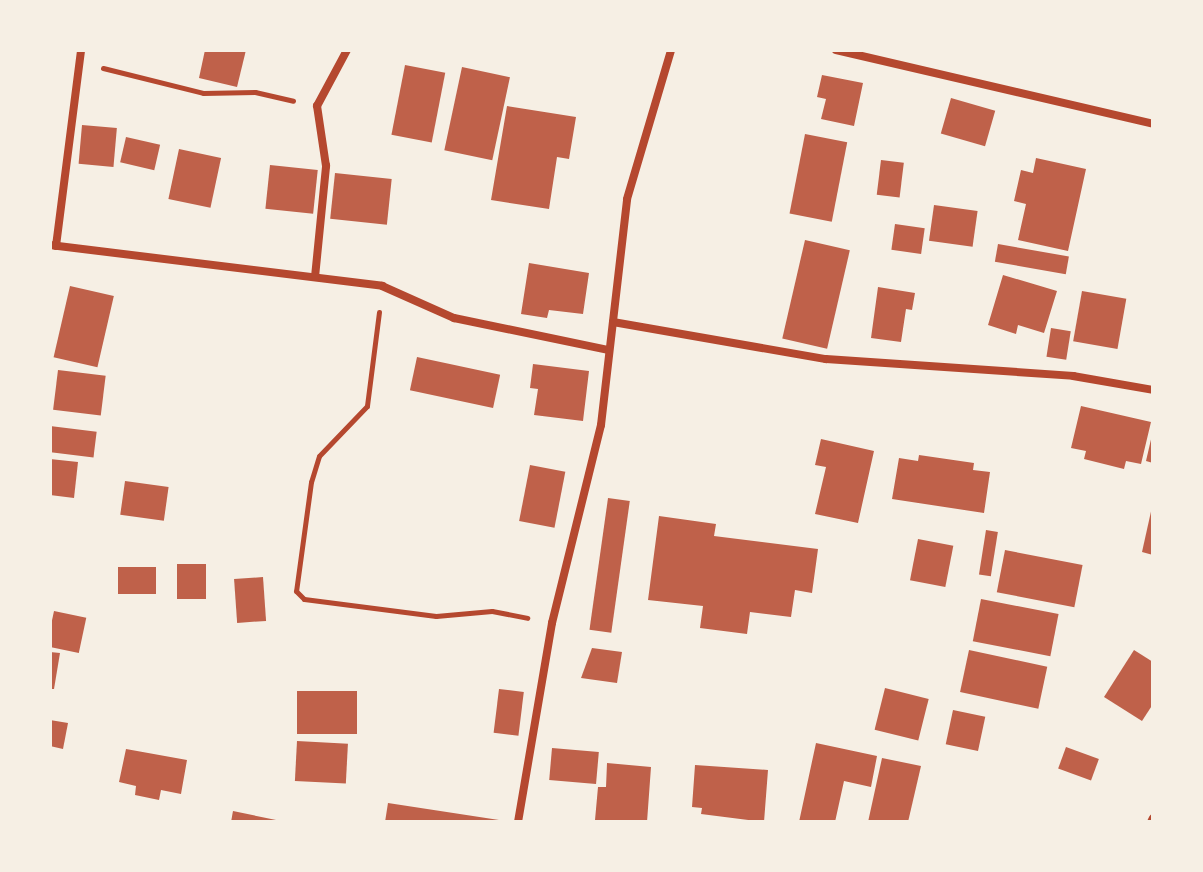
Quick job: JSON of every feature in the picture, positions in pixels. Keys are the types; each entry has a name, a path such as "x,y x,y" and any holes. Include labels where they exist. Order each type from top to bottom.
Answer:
{"street":[{"path":"81,50 53,246 382,286 454,318 608,350"},
{"path":"315,277 326,166 317,106 347,50"},
{"path":"518,822 552,623 601,425 627,199 671,50"},
{"path":"836,50 1153,124"},
{"path":"613,322 826,359 1073,376 1153,390"}],"path":[{"path":"79,62 203,93 255,92 317,106"},
{"path":"382,286 367,406 319,456 311,482 296,591 304,599 436,616 492,611 552,623"}],"building":[{"path":"205,50 246,50 237,87 199,78"},
{"path":"405,65 445,73 432,143 391,135"},
{"path":"462,67 510,77 492,160 444,150"},
{"path":"822,75 863,83 854,126 821,119 826,99 817,97"},
{"path":"951,98 995,111 985,146 941,134"},
{"path":"507,106 576,117 569,159 557,157 549,209 491,200"},
{"path":"82,125 117,128 113,167 79,164"},
{"path":"805,134 847,142 832,222 790,214"},
{"path":"126,137 160,145 154,170 120,162"},
{"path":"179,149 221,158 210,208 168,199"},
{"path":"1036,158 1086,169 1068,251 1018,240 1026,204 1014,201 1021,170 1033,173"},
{"path":"881,160 904,163 900,198 877,195"},
{"path":"270,165 318,170 313,214 265,209"},
{"path":"335,173 392,179 387,225 330,219"},
{"path":"934,205 978,211 973,247 929,241"},
{"path":"895,224 925,228 921,254 891,250"},
{"path":"805,240 850,250 827,349 782,338"},
{"path":"998,244 1069,257 1066,274 995,262"},
{"path":"529,263 589,273 583,314 549,310 547,318 521,314"},
{"path":"1003,275 1057,291 1044,333 1018,325 1016,334 988,325"},
{"path":"70,286 114,296 97,367 54,357"},
{"path":"878,287 915,293 912,310 906,309 901,342 871,338"},
{"path":"1082,291 1126,299 1117,349 1073,341"},
{"path":"1051,328 1071,331 1066,360 1046,357"},
{"path":"417,357 500,375 493,408 410,390"},
{"path":"533,364 589,371 583,421 534,415 538,389 530,388"},
{"path":"58,370 106,376 101,416 53,410"},
{"path":"1081,406 1151,422 1141,464 1126,461 1124,469 1084,459 1086,451 1071,448"},
{"path":"50,426 97,432 93,458 50,452"},
{"path":"1153,435 1153,463 1146,461"},
{"path":"821,439 874,451 858,523 815,514 826,467 815,465"},
{"path":"919,455 974,463 973,470 990,472 984,513 892,499 899,458 918,461"},
{"path":"50,459 78,462 74,498 50,495"},
{"path":"530,465 565,472 554,528 519,521"},
{"path":"125,481 169,487 164,521 120,515"},
{"path":"608,498 630,501 611,633 589,630"},
{"path":"1153,508 1153,555 1142,552"},
{"path":"659,516 716,524 714,536 818,549 812,593 795,590 791,617 750,612 747,634 700,628 703,606 648,600"},
{"path":"986,530 998,532 991,576 979,574"},
{"path":"918,539 953,546 945,587 910,580"},
{"path":"1005,550 1083,565 1074,607 997,592"},
{"path":"177,564 206,564 206,599 177,599"},
{"path":"118,567 156,567 156,594 118,594"},
{"path":"263,577 266,621 237,623 234,579"},
{"path":"981,599 1059,614 1050,656 973,641"},
{"path":"54,611 86,618 79,653 50,647"},
{"path":"592,648 622,652 617,683 581,678"},
{"path":"969,650 1047,667 1038,709 960,692"},
{"path":"1134,650 1153,662 1153,704 1142,721 1104,697"},
{"path":"50,652 60,653 54,689 50,689"},
{"path":"885,688 929,699 918,741 875,730"},
{"path":"499,689 524,692 518,736 494,733"},
{"path":"297,691 357,691 357,734 297,734"},
{"path":"953,710 985,717 978,751 946,744"},
{"path":"50,720 68,723 63,749 50,746"},
{"path":"297,741 348,744 346,784 295,781"},
{"path":"816,743 877,756 871,787 844,781 835,822 799,822"},
{"path":"1066,747 1099,759 1091,781 1058,769"},
{"path":"552,748 599,752 596,784 549,780"},
{"path":"126,749 187,760 181,794 161,790 159,800 135,795 136,786 119,782"},
{"path":"882,758 921,766 908,822 868,822"},
{"path":"607,763 651,767 647,822 595,820 598,787 606,787"},
{"path":"695,765 768,770 764,822 701,814 702,808 692,807"},
{"path":"388,803 499,820 499,822 385,822"},
{"path":"233,811 281,821 281,822 231,822"}]}
